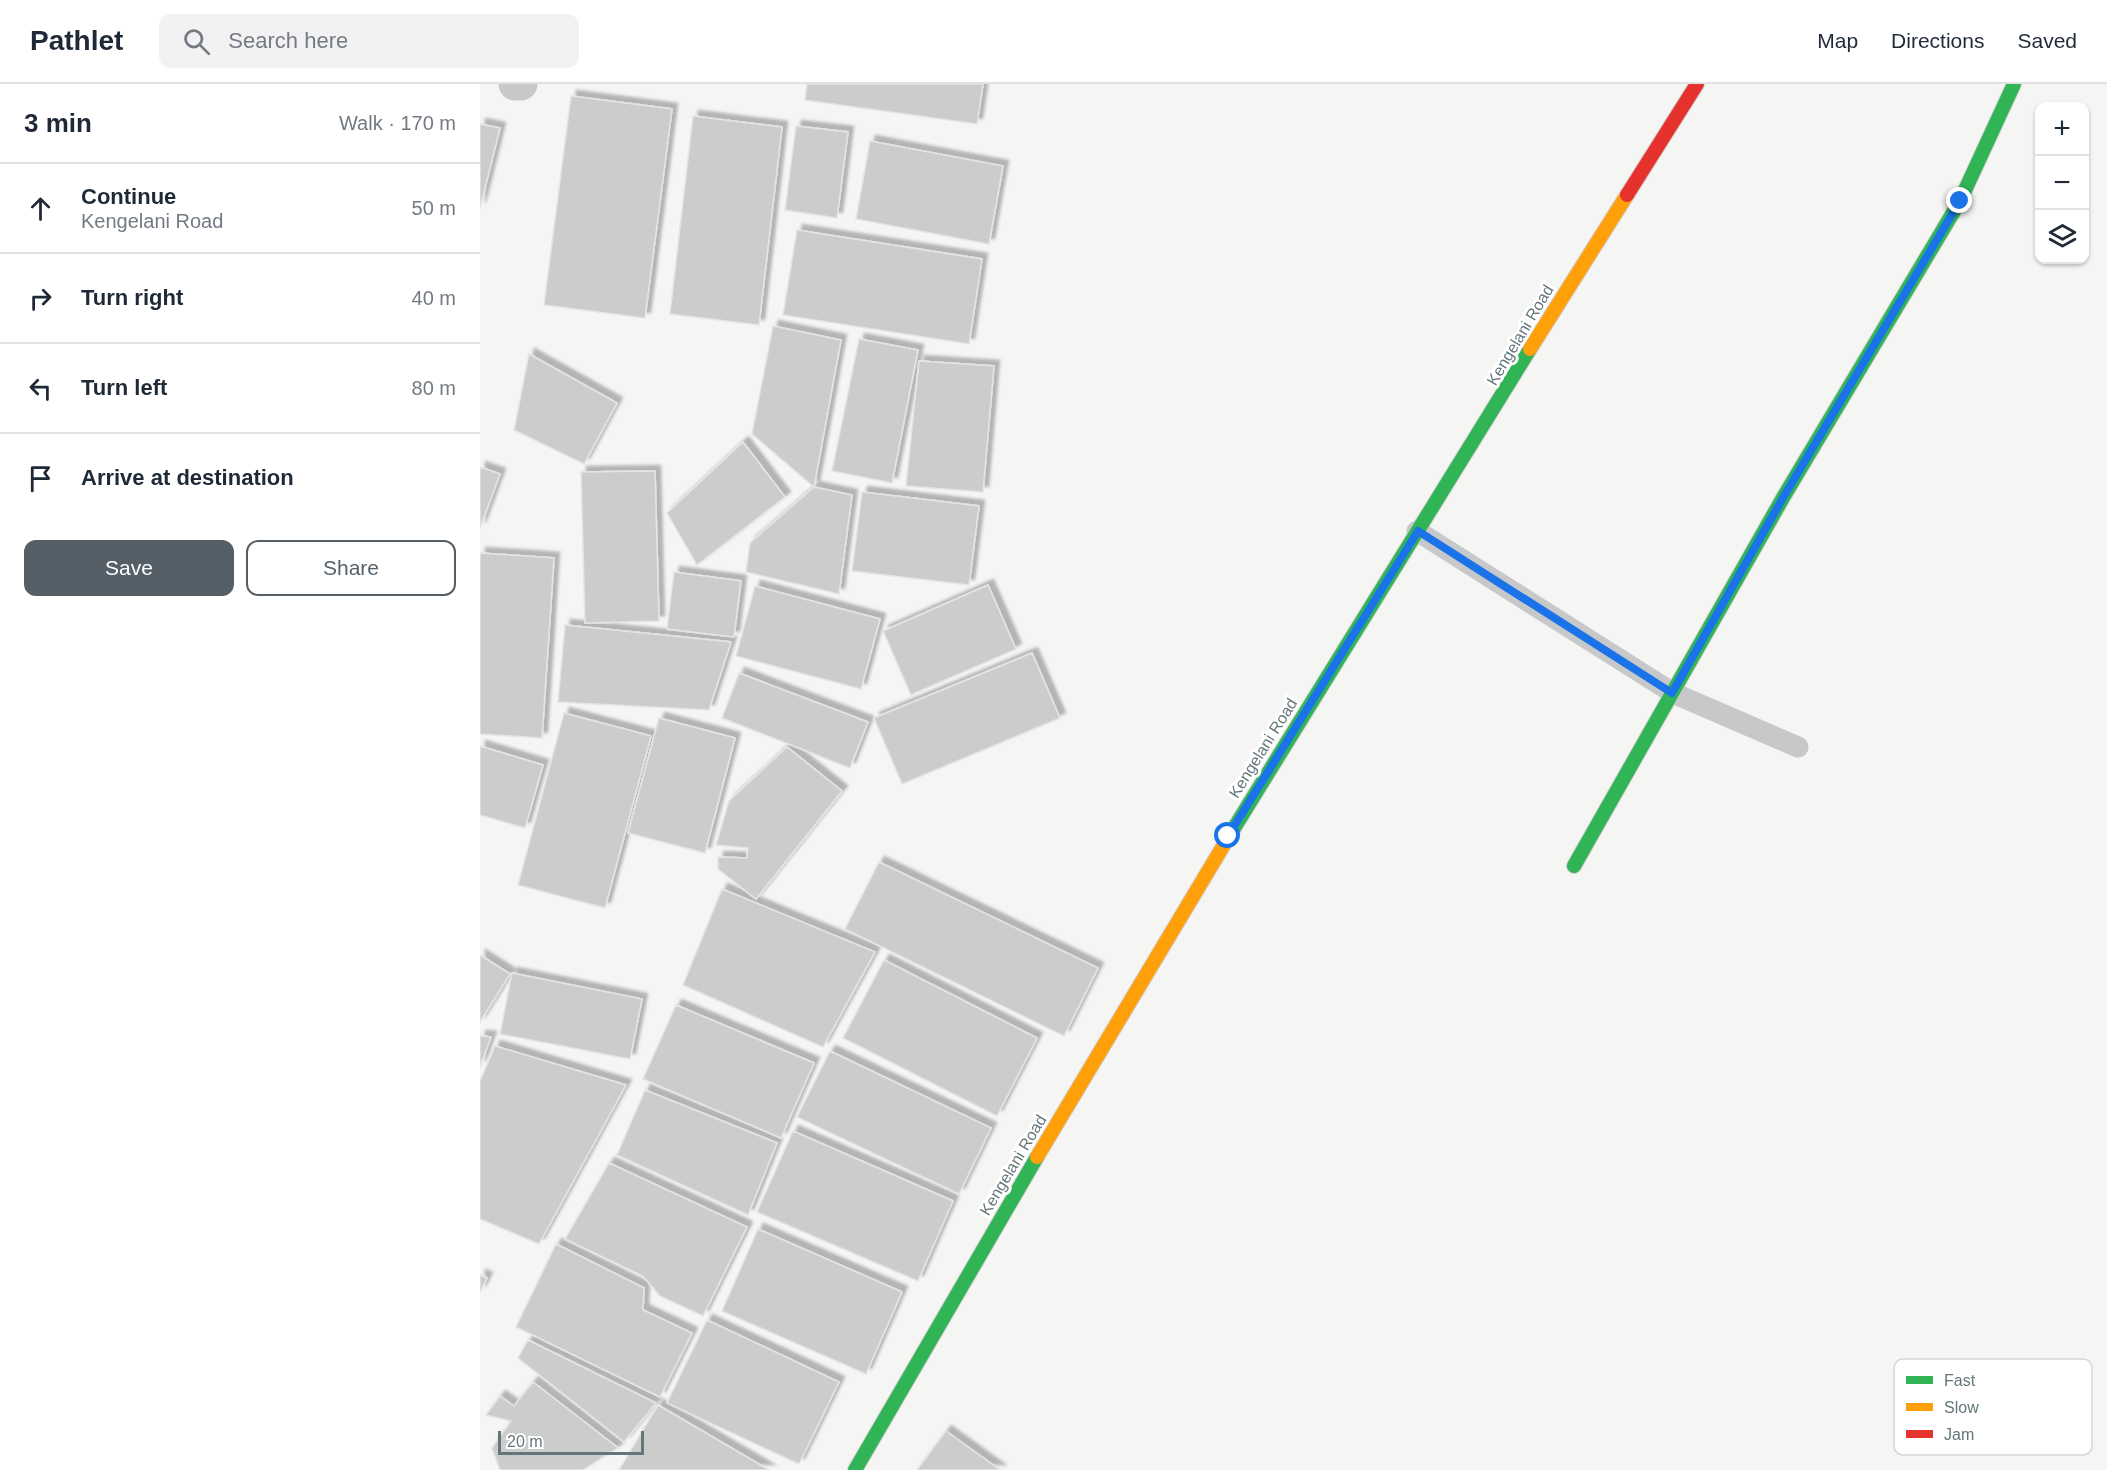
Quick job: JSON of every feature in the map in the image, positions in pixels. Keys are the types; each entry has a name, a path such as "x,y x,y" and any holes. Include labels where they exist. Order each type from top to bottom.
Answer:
{"main road":[{"name":"Kengelani Road","path":"855,1470 1014,1196 1211,865 1697,84"},
{"path":"1574,866 1784,496 1960,201 2014,84"}],"street":[{"path":"515,84 521,84"}],"lane":[{"path":"1418,531 1672,693 1798,747"}],"building":[{"path":"807,84 983,84 977,124 805,100"},
{"path":"571,96 672,109 645,318 544,305"},
{"path":"693,116 782,127 759,325 670,314"},
{"path":"480,124 500,128 480,208"},
{"path":"796,126 848,132 837,218 785,210"},
{"path":"870,141 1003,166 989,244 856,219"},
{"path":"797,230 982,259 969,344 783,315"},
{"path":"773,326 841,340 814,487 752,434"},
{"path":"859,339 918,350 892,483 832,471"},
{"path":"529,354 617,403 584,464 514,430"},
{"path":"919,361 994,366 983,492 906,486"},
{"path":"743,442 785,497 697,565 667,513"},
{"path":"480,467 500,474 480,528"},
{"path":"655,471 659,621 585,623 581,472"},
{"path":"814,487 852,495 839,594 746,572 750,543"},
{"path":"862,492 979,506 969,585 852,571"},
{"path":"480,553 554,558 542,738 480,734"},
{"path":"674,572 741,581 734,637 667,629"},
{"path":"988,585 1016,649 911,695 883,631"},
{"path":"755,586 880,619 861,689 736,656"},
{"path":"565,625 731,642 709,710 558,702"},
{"path":"1032,653 1060,718 902,784 874,718"},
{"path":"739,673 868,722 850,768 722,718"},
{"path":"564,713 651,736 605,908 518,885"},
{"path":"659,718 735,738 705,853 628,833"},
{"path":"480,746 543,765 525,828 480,815"},
{"path":"787,747 842,791 756,899 718,869 718,857 747,858 748,848 716,845 729,801"},
{"path":"879,862 1098,968 1064,1036 845,929"},
{"path":"722,889 875,952 823,1047 683,985"},
{"path":"480,955 510,974 480,1022"},
{"path":"884,960 1037,1038 997,1116 843,1038"},
{"path":"512,973 642,999 630,1059 500,1034"},
{"path":"676,1005 814,1063 781,1138 643,1079"},
{"path":"480,1036 491,1037 480,1067"},
{"path":"495,1046 626,1085 539,1244 480,1219 480,1081"},
{"path":"830,1051 991,1128 959,1194 797,1117"},
{"path":"645,1090 777,1143 748,1215 617,1155"},
{"path":"793,1131 953,1201 918,1281 757,1212"},
{"path":"609,1163 747,1227 703,1316 660,1296 643,1276 565,1239"},
{"path":"758,1229 902,1292 866,1374 722,1311"},
{"path":"556,1244 644,1288 643,1310 692,1333 660,1397 516,1327"},
{"path":"480,1275 487,1278 480,1292"},
{"path":"707,1320 839,1382 799,1464 667,1403"},
{"path":"528,1340 656,1403 624,1442 518,1358"},
{"path":"533,1382 618,1448 583,1470 500,1470 492,1448 511,1421 486,1415 500,1396 514,1406"},
{"path":"658,1405 769,1470 619,1470"},
{"path":"946,1431 1000,1470 917,1470"}],"traffic: fast":[{"path":"1574,866 1784,496 1960,201 2014,84"},
{"path":"1231,833 1530,349"},
{"path":"855,1470 1037,1157"}],"traffic: slow":[{"path":"1530,349 1627,195"},
{"path":"1037,1157 1231,833"}],"traffic: jam":[{"path":"1627,195 1697,84"}],"route":[{"path":"1228,836 1418,531 1672,693 1784,496 1960,201"}]}
